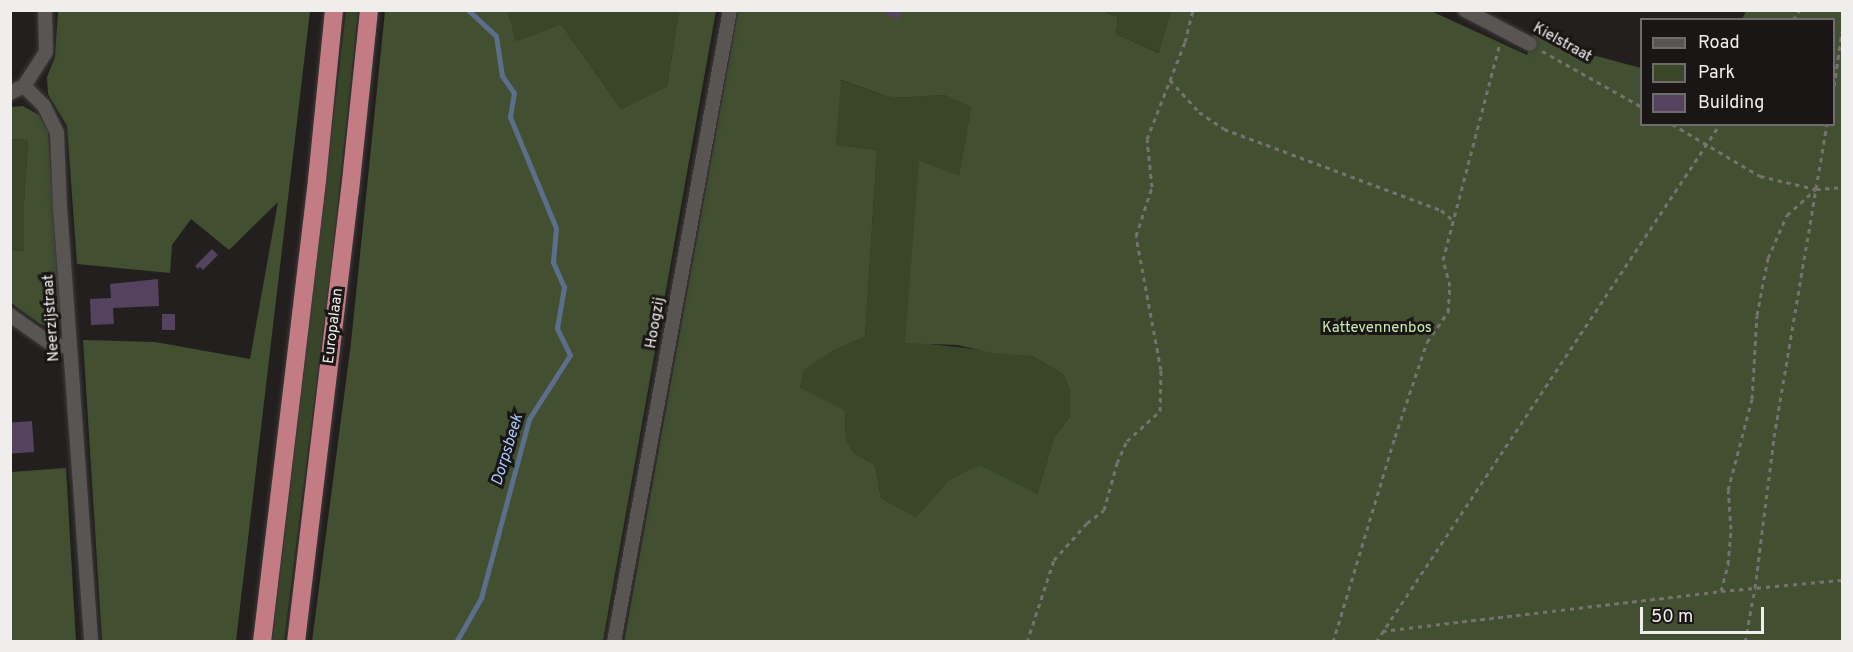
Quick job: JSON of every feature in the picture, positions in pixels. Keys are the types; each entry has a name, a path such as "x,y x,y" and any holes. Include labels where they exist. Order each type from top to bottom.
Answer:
{"highway":[{"path":"262,642 317,180 334,10"},
{"name":"Europalaan","path":"296,642 348,214 369,10"}],"street":[{"path":"10,93 24,86 46,52 45,10"},
{"name":"Hoogzij","path":"614,642 730,10"},
{"name":"Kielstraat","path":"1465,10 1530,44"},
{"name":"Neerzijstraat","path":"24,86 44,106 57,133 91,642"},
{"path":"10,315 51,344 70,347"}],"path":[{"path":"1027,642 1054,560 1087,523 1104,510 1117,463 1127,441 1160,411 1161,370 1136,236 1152,187 1147,140 1185,42 1192,10"},
{"path":"1835,74 1842,32"},
{"path":"1333,642 1395,436 1427,342 1448,312 1450,286 1443,260 1502,36"},
{"name":"Kielstraat","path":"1530,44 1640,106"},
{"path":"1170,80 1199,112 1224,129 1441,210 1453,220"},
{"path":"1675,126 1760,176 1816,189 1842,187"},
{"path":"1376,642 1719,126"},
{"path":"1745,642 1755,588 1774,437 1827,126"},
{"path":"1721,591 1728,564 1731,528 1728,490 1752,399 1757,315 1768,258 1787,215 1816,189"},
{"path":"1382,631 1721,591 1842,580"}],"green space":[{"path":"58,11 310,11 236,641 102,641 83,340 155,342 250,359 278,202 229,250 191,219 172,245 170,273 77,264 67,126 48,94 47,77 55,57"},
{"path":"346,11 358,11 331,267 284,641 272,642"},
{"path":"385,11 508,11 516,41 561,24 621,109 667,86 679,11 716,11 603,641 312,641 351,343"},
{"path":"508,11 679,11 667,86 621,109 561,24 516,41"},
{"name":"Kattevennenbos","path":"738,11 1103,11 1118,17 1116,34 1159,53 1171,11 1431,11 1527,55 1535,28 1585,53 1640,68 1640,126 1835,126 1835,18 1742,18 1746,11 1842,11 1842,641 624,642","holes":["841,80 892,98 944,95 971,107 959,175 919,161 905,343 957,345 993,353 1032,356 1063,374 1070,390 1070,416 1054,438 1037,494 979,465 947,482 916,517 881,498 875,465 854,453 846,439 845,410 800,388 803,371 832,351 865,337 877,150 836,145"]},
{"path":"1104,11 1171,11 1160,53 1116,34 1118,17"},
{"path":"840,80 892,98 944,95 971,107 959,175 919,162 930,344 1032,356 1063,374 1070,390 1070,416 1054,438 1037,494 947,482 916,517 881,498 875,465 854,453 846,439 845,410 800,389 802,371 832,351 865,337 877,150 836,145"},
{"path":"23,106 39,115 48,130 60,309 59,321 50,327 40,324 11,303 11,250 24,251 28,140 11,139 11,107"},
{"path":"10,139 28,140 24,251 11,250"},
{"path":"66,468 76,641 11,641 11,472"}],"building":[{"path":"877,10 903,10 898,20"},
{"path":"212,249 218,255 203,270 200,267 198,269 195,266"},
{"path":"158,279 159,306 113,308 114,324 91,325 90,299 111,298 110,284"},
{"path":"162,314 175,314 175,330 162,330"},
{"path":"32,421 34,452 12,453 10,423"}],"waterway":[{"name":"Dorpsbeek","path":"456,642 481,598 529,419 570,355 557,328 564,287 553,262 556,228 510,117 514,93 502,76 496,36 468,10"}]}
